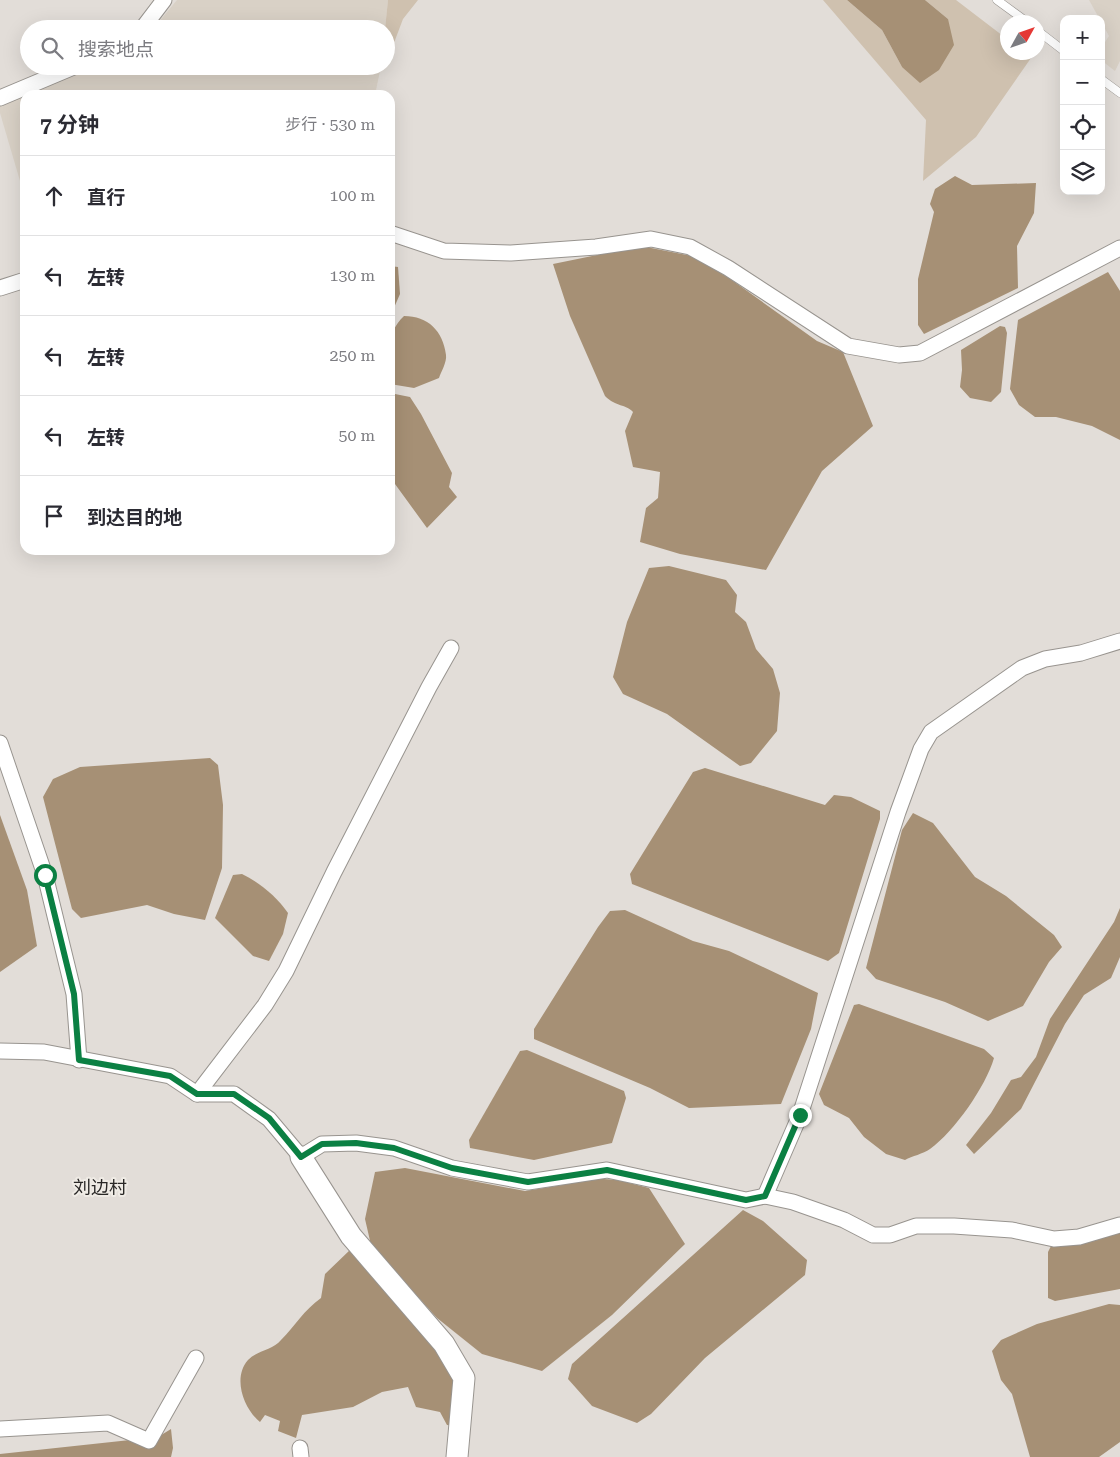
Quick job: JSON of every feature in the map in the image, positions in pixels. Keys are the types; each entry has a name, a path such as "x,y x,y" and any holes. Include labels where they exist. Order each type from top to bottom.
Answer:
{"street":[{"path":"149,20 164,0"},
{"path":"0,98 55,75"},
{"path":"395,235 444,251 511,253 596,247 651,239 690,247 728,268 848,346 899,355 920,353 1120,248"},
{"path":"0,288 20,282"},
{"path":"765,1196 800,1115 898,812 921,749 930,732 1022,668 1045,659 1081,654 1120,641"},
{"path":"197,1094 265,1005 286,972 334,872 451,648"},
{"path":"0,743 47,884 74,994 79,1060"},
{"path":"0,1052 44,1052 170,1076 197,1094 234,1094 269,1118 301,1157 351,1236 444,1344 464,1378 457,1457"},
{"path":"301,1157 322,1144 356,1143 394,1148 452,1168 528,1182 607,1170 746,1200 765,1196 793,1202 844,1220 873,1235 890,1235 916,1226 954,1226 1012,1230 1054,1239 1079,1237 1120,1225"},
{"path":"0,1429 108,1422 149,1441 196,1358"}],"lane":[{"path":"997,0 1017,15"},
{"path":"1045,35 1060,47"},
{"path":"1105,82 1120,93"}],"shaded area":[{"path":"177,0 388,0 386,20 160,20"},
{"path":"388,0 418,0 403,19 395,40 395,20 386,20"},
{"path":"823,0 847,0 882,30 902,67 948,19 925,0 956,0 1000,34 1000,60 1030,60 976,137 923,181 926,120"},
{"path":"847,0 925,0 948,19 954,45 939,70 920,83 902,67 882,30"},
{"path":"1089,0 1120,0 1120,61 1115,71 1105,63 1105,42 1109,36 1105,29 1105,15 1097,15"},
{"path":"74,75 379,75 376,90 36,90"},
{"path":"20,96 20,181 0,113 0,104"},
{"path":"955,176 972,185 1036,183 1034,213 1017,246 1018,288 924,334 918,325 918,279 934,212 930,204 935,189"},
{"path":"641,246 692,256 729,278 817,341 843,352 873,426 822,471 766,570 680,554 640,542 646,508 658,498 660,472 633,467 625,431 633,412 605,396 570,316 553,264"},
{"path":"395,267 398,267 400,294 395,306"},
{"path":"1108,272 1120,291 1120,440 1092,426 1056,417 1035,417 1019,405 1010,389 1018,320"},
{"path":"404,316 413,317 427,322 438,332 446,355 445,364 439,378 414,388 395,385 395,328"},
{"path":"1000,326 1005,327 1007,333 1001,392 991,402 970,398 960,387 962,370 961,350"},
{"path":"395,394 410,397 452,473 449,487 457,497 427,528 395,484"},
{"path":"669,566 726,580 737,595 735,612 746,622 756,649 773,669 780,693 777,731 751,763 740,766 667,714 623,694 613,677 627,622 649,568"},
{"path":"210,758 218,765 223,805 222,868 205,920 174,914 147,905 81,918 72,909 43,797 53,779 80,767"},
{"path":"705,768 825,805 834,795 851,797 880,811 880,819 839,953 828,961 632,884 630,874 693,772"},
{"path":"913,813 933,823 975,877 1006,896 1054,935 1062,947 1049,962 1023,1006 988,1021 945,1002 876,979 866,968 902,830"},
{"path":"0,815 27,890 37,946 0,972"},
{"path":"242,874 267,890 288,913 283,934 269,961 253,956 215,918 233,875"},
{"path":"1120,908 1120,957 1111,978 1084,995 1065,1024 1021,1109 974,1154 966,1145 991,1113 1011,1080 1021,1077 1036,1057 1050,1019 1114,922"},
{"path":"625,910 693,941 729,951 818,993 811,1029 781,1104 689,1108 650,1088 534,1039 534,1029 598,927 610,911"},
{"path":"859,1004 984,1049 994,1058 977,1095 949,1132 930,1149 905,1160 886,1154 864,1137 849,1118 824,1105 819,1094 854,1005"},
{"path":"527,1050 624,1091 626,1098 612,1143 534,1160 470,1148 469,1140 520,1051"},
{"path":"405,1168 525,1191 589,1178 618,1180 649,1188 685,1244 612,1315 542,1371 482,1354 437,1318 371,1245 365,1219 375,1172"},
{"path":"743,1210 763,1221 807,1260 805,1275 705,1358 651,1414 637,1423 592,1406 568,1379 572,1364"},
{"path":"1120,1230 1120,1289 1055,1301 1048,1298 1048,1252 1052,1244"},
{"path":"351,1249 439,1351 457,1385 456,1426 447,1425 440,1412 416,1407 408,1387 382,1392 353,1407 302,1415 296,1438 278,1431 280,1421 265,1415 260,1422 249,1409 242,1393 241,1375 243,1367 255,1354 278,1343 321,1298 325,1274"},
{"path":"1109,1304 1120,1305 1120,1442 1099,1457 1030,1457 1012,1394 1001,1380 992,1351 1001,1340 1037,1324"},
{"path":"171,1429 173,1448 171,1457 0,1457 0,1454 158,1437"}],"district":[{"name":"刘边村","path":"100,1187"}],"route":[{"path":"45,875 74,994 79,1060 170,1076 197,1094 234,1094 269,1118 301,1157 322,1144 356,1143 394,1148 452,1168 528,1182 607,1170 746,1200 765,1196 800,1115"}]}
